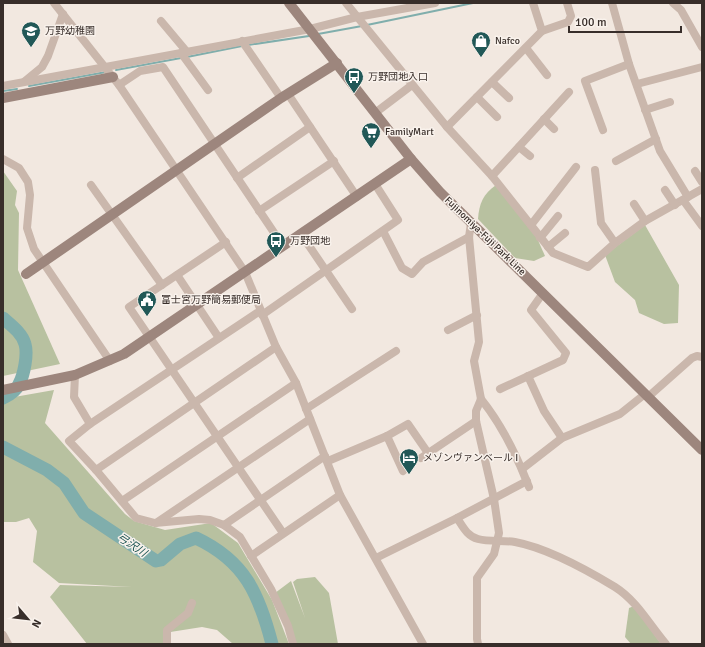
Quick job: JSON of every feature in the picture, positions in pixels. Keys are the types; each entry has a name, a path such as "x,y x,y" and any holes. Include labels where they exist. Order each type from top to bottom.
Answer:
{"street":[{"path":"54,3 116,81 245,272 276,347 296,383 327,458 340,495 423,644"},
{"name":"Fujinomiya-Fuji Park Line","path":"289,3 411,159 440,192 647,396 701,446"},
{"path":"346,3 447,128 492,176 553,253 588,267 615,243 646,221 702,189"},
{"path":"3,86 106,67 184,55 242,41 310,29 357,17 435,3"},
{"path":"533,3 542,31"},
{"path":"447,128 542,31 568,22 571,16 567,3"},
{"path":"612,3 629,64 660,151 702,226"},
{"path":"673,3 681,10 702,47"},
{"path":"23,83 42,67 48,56 63,14"},
{"path":"161,21 208,90"},
{"path":"242,41 310,127 357,197"},
{"path":"526,48 547,75"},
{"path":"26,274 285,96 337,63"},
{"path":"603,130 585,81 629,64"},
{"path":"637,84 702,67"},
{"path":"3,98 116,81 140,71 163,68 283,246"},
{"path":"492,82 509,98"},
{"path":"23,83 26,94"},
{"path":"375,113 412,85"},
{"path":"492,176 569,92"},
{"path":"477,97 497,117"},
{"path":"645,110 670,102"},
{"path":"544,119 554,129"},
{"path":"237,178 310,127"},
{"path":"616,161 656,139"},
{"path":"519,147 530,156"},
{"path":"3,159 19,168 28,182 30,195 27,228 29,238 43,262 110,361"},
{"path":"3,390 70,377 110,361 302,234 411,159"},
{"path":"260,211 334,161"},
{"path":"531,225 576,168"},
{"path":"595,170 601,223 615,243"},
{"path":"695,171 702,182"},
{"path":"293,644 288,626 271,589 240,537 224,525 210,520 199,519 155,523 136,518 96,470 69,441 90,424 219,338 261,313 326,270 398,220 375,184"},
{"path":"91,185 162,285"},
{"path":"665,190 675,205"},
{"path":"634,204 646,221"},
{"path":"540,238 558,216"},
{"path":"376,558 494,499 528,484 522,469 494,415 481,399 474,361 479,342 469,237 472,223"},
{"path":"383,231 402,268 412,274 423,262 469,237"},
{"path":"302,234 352,309"},
{"path":"548,247 565,234"},
{"path":"226,242 129,307 194,402 215,436 283,533"},
{"path":"177,275 219,338"},
{"path":"500,389 563,360 566,353 531,310 543,293"},
{"path":"448,330 477,315"},
{"path":"96,470 276,347"},
{"path":"306,409 396,350"},
{"path":"522,469 562,438 620,414 647,396 692,358 697,356 702,358"},
{"path":"528,376 544,411 562,438"},
{"path":"70,377 74,397 90,424"},
{"path":"122,501 215,436 296,383"},
{"path":"478,644 476,639 477,578 494,554 499,540 494,499 476,421 476,412 481,399"},
{"path":"155,523 310,419"},
{"path":"224,525 259,500 327,458 387,436 408,424 425,455 476,421"},
{"path":"387,436 403,471"},
{"path":"251,556 340,495"},
{"path":"457,518 467,533 478,539 516,542 550,554 616,588 634,602 651,628 666,644"},
{"path":"167,644 167,630 188,613 192,603"},
{"path":"3,634 8,644"}],"green space":[{"path":"3,171 17,191 15,205 19,213 18,270 60,364 3,376"},
{"path":"496,185 537,238 545,256 534,261 515,258 478,219 482,200"},
{"path":"645,225 679,285 678,323 664,324 639,313 635,300 615,282 605,255"},
{"path":"54,390 45,423 125,514 134,521 165,530 211,523 238,543 272,600 289,644 233,644 217,630 202,627 164,633 166,644 87,644 50,597 60,585 132,587 59,583 33,562 37,531 29,518 16,522 3,522 3,399"},
{"path":"315,577 329,593 338,644 293,644 275,593 291,581 305,618 293,582 297,579"},
{"path":"634,606 661,644 631,644 625,637 629,608"}],"waterway":[{"path":"367,25 473,3"},
{"path":"318,34 362,26"},
{"path":"248,45 309,36"},
{"path":"187,57 242,46"},
{"path":"116,70 181,58"},
{"path":"29,86 106,72"},
{"path":"3,91 17,89"},
{"name":"弓沢川","path":"3,318 21,336 24,340 26,348 26,359 21,380 16,389 8,396 3,398"},
{"name":"弓沢川","path":"3,447 47,470 64,483 84,513 156,561 161,560 180,544 196,538 213,547 227,557 248,581 262,610 272,644"}],"place":[{"name":"万野幼稚園","path":"31,48"},
{"name":"Nafco","path":"481,58"},
{"name":"万野団地入口","path":"354,94"},
{"name":"FamilyMart","path":"371,149"},
{"name":"万野団地","path":"276,258"},
{"name":"富士宮万野簡易郵便局","path":"147,317"},
{"name":"メゾンヴァンベール I","path":"409,475"}]}
